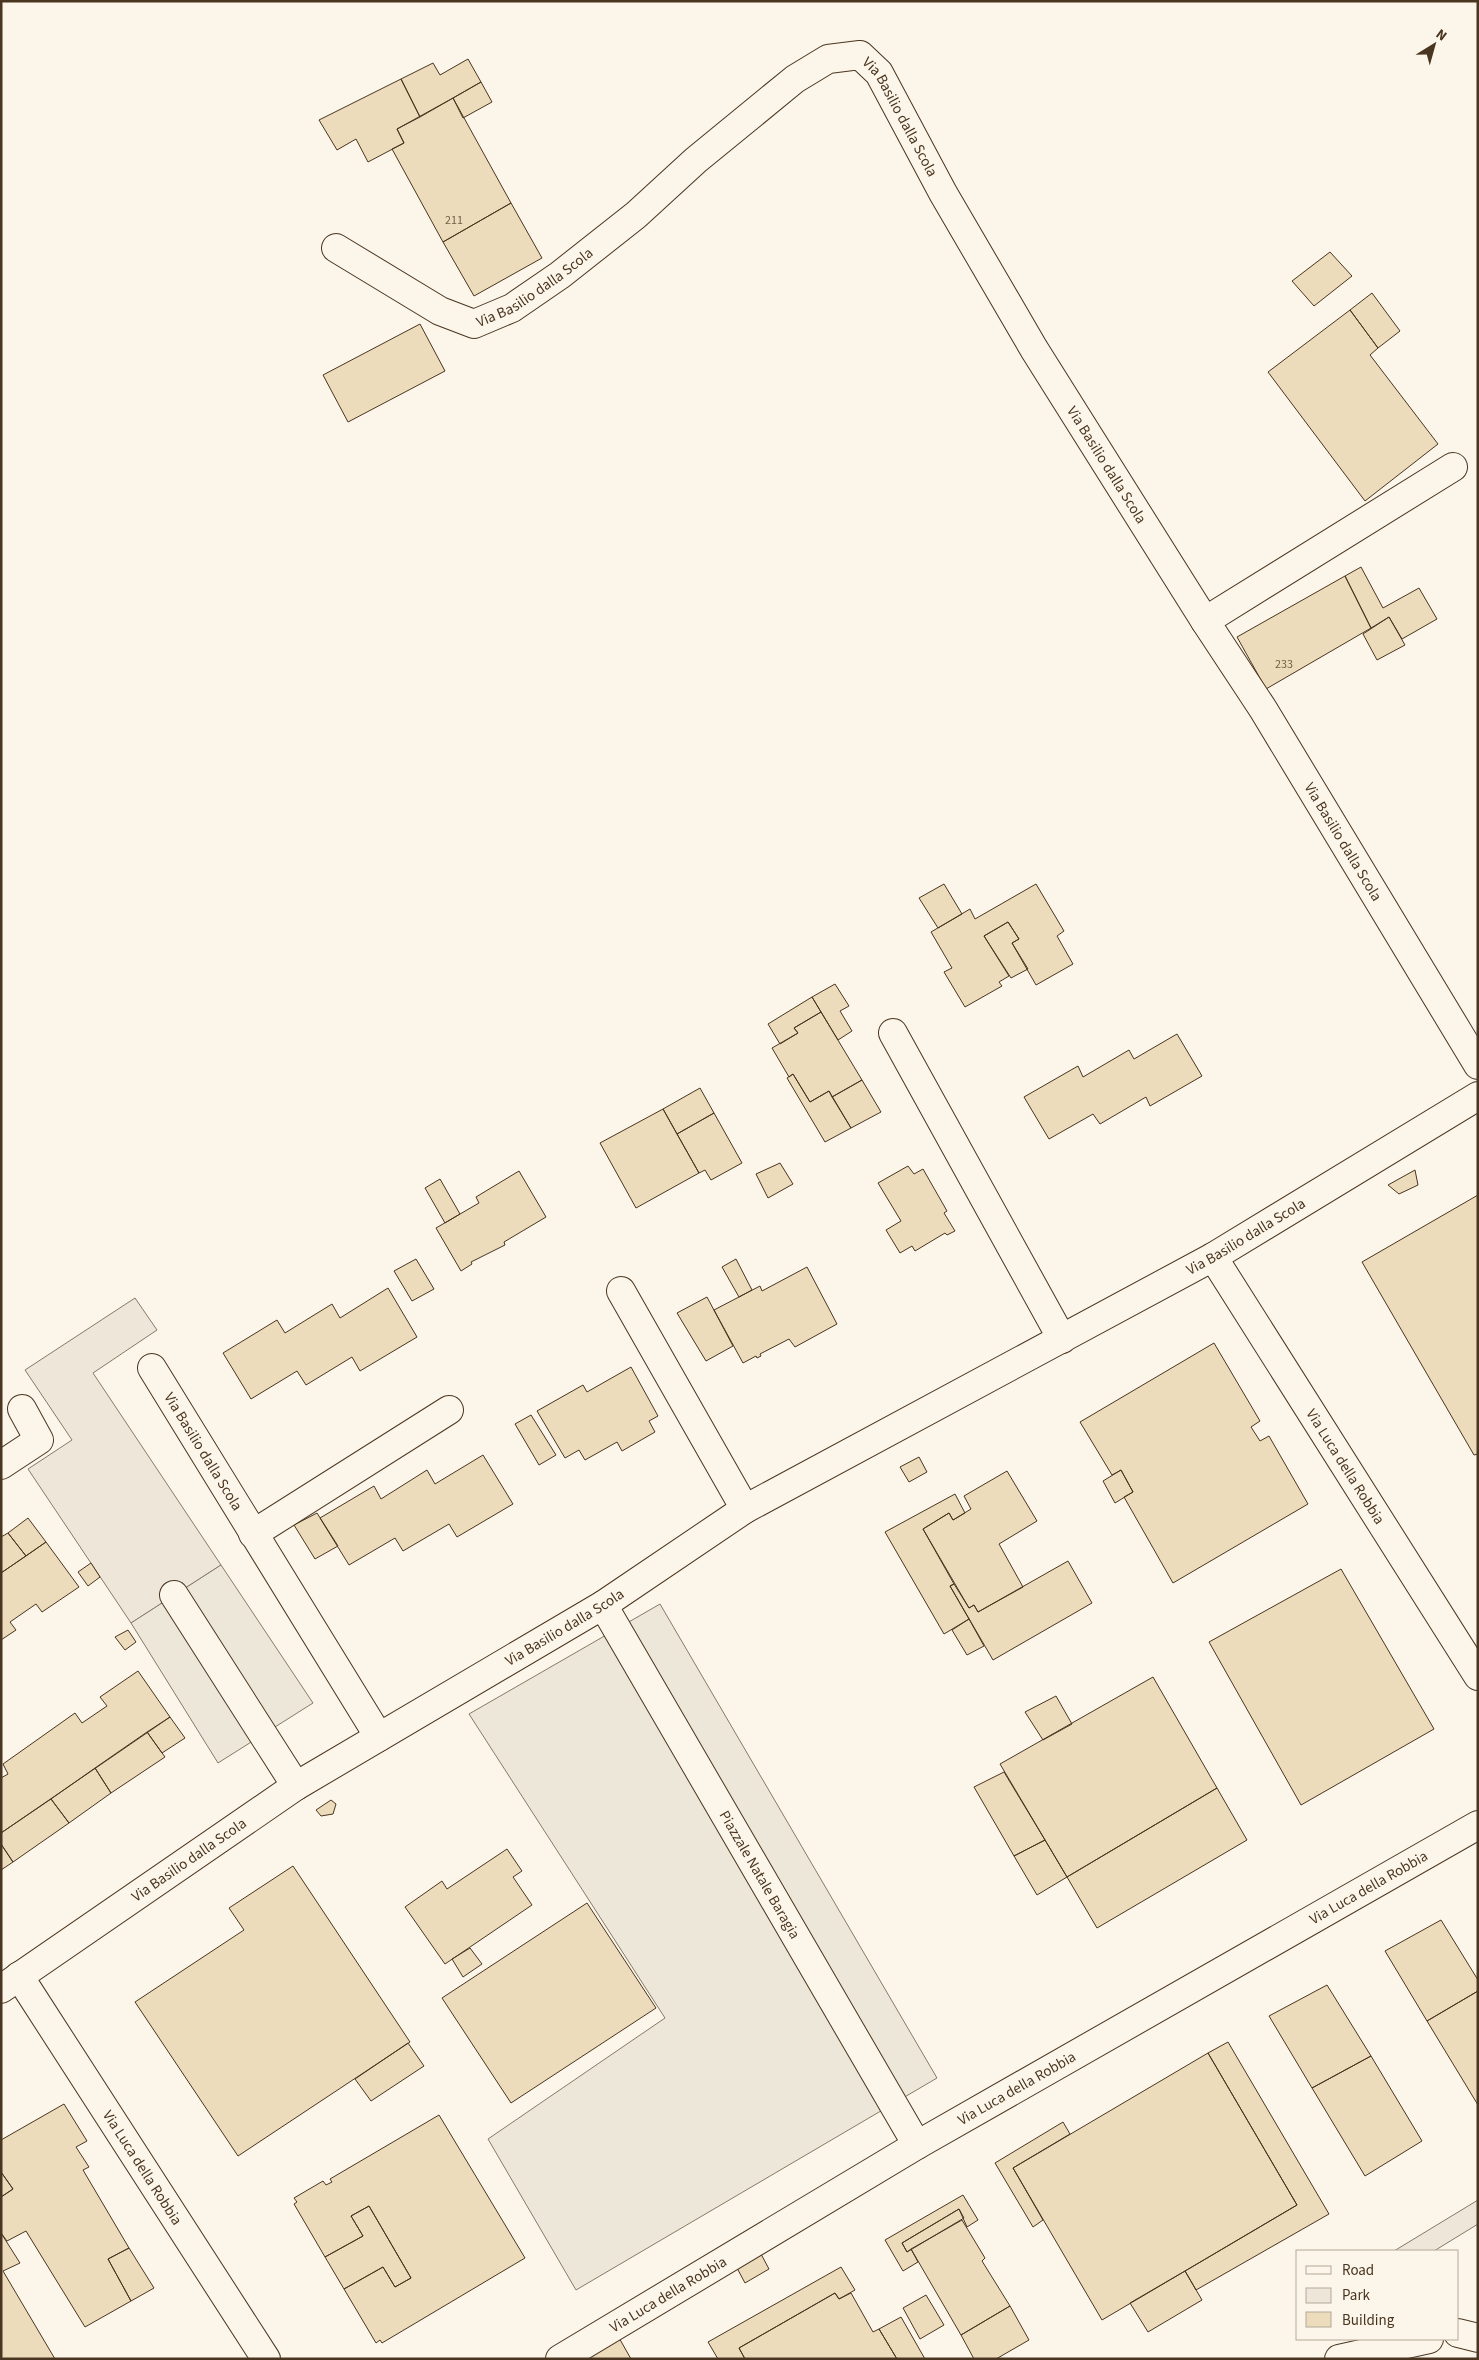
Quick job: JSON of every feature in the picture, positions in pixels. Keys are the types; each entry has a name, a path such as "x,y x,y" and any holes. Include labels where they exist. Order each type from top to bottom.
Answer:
{"street":[{"name":"Via Basilio dalla Scola","path":"336,248 440,311 474,324 512,308 560,275 636,216 696,160 796,79 828,59 860,55 879,74 943,193 1034,349 1204,621 1263,709 1478,1065"},
{"path":"1204,621 1453,467"},
{"path":"894,1033 1062,1338"},
{"name":"Via Basilio dalla Scola","path":"10,1983 296,1786 603,1605 745,1509 1213,1257 1478,1096"},
{"name":"Via Luca della Robbia","path":"1213,1257 1478,1676"},
{"path":"621,1291 745,1509"},
{"name":"Via Basilio dalla Scola","path":"152,1368 379,1737"},
{"path":"1,1465 39,1440 22,1409"},
{"path":"253,1534 449,1410"},
{"path":"174,1595 296,1786"},
{"name":"Piazzale Natale Baragia","path":"603,1605 917,2145"},
{"name":"Via Luca della Robbia","path":"560,2359 917,2145 1478,1825"},
{"name":"Via Luca della Robbia","path":"10,1983 266,2359"},
{"path":"1459,2333 1478,2338"},
{"path":"1339,2359 1424,2340"}],"green space":[{"path":"135,1298 157,1330 93,1373 221,1565 131,1623 28,1469 72,1440 25,1370"},
{"path":"1478,2200 1478,2224 1436,2250 1396,2250"}],"shaded area":[{"path":"221,1565 313,1703 218,1763 131,1623"},
{"path":"660,1604 937,2078 576,2290 488,2139 665,2018 469,1714"}],"building":[{"path":"468,59 481,82 420,117 401,79 433,63 440,75"},
{"path":"401,79 420,117 397,129 404,143 368,162 356,139 337,150 319,120"},
{"path":"481,82 492,102 463,118 453,98"},
{"path":"453,98 511,203 443,242 392,149 404,143 397,129"},
{"path":"511,203 542,258 474,296 443,242"},
{"path":"1330,252 1352,276 1314,306 1292,281"},
{"path":"1372,293 1400,331 1378,348 1350,310"},
{"path":"1350,310 1378,348 1370,355 1438,444 1365,501 1268,372"},
{"path":"420,324 445,371 348,422 323,375"},
{"path":"1361,567 1383,608 1419,588 1437,619 1402,639 1389,617 1371,628 1345,576"},
{"path":"1345,576 1371,628 1266,689 1237,637"},
{"path":"1389,617 1405,645 1377,660 1363,634"},
{"path":"944,884 962,914 938,928 919,898"},
{"path":"1036,884 1064,931 1057,936 1073,964 1036,985 1012,943 1019,939 1008,922 984,936 1009,976 999,982 1002,986 965,1007 944,972 952,968 931,932 970,909 975,919"},
{"path":"1008,922 1019,939 1012,943 1028,969 1011,978 984,936"},
{"path":"835,984 849,1006 840,1011 852,1031 838,1040 812,997"},
{"path":"812,997 821,1012 794,1028 798,1033 780,1044 768,1024"},
{"path":"821,1012 862,1080 832,1097 829,1091 810,1102 793,1074 789,1077 772,1048 798,1033 794,1028"},
{"path":"1177,1034 1202,1076 1150,1106 1146,1097 1100,1124 1093,1114 1049,1139 1024,1097 1078,1066 1083,1077 1129,1050 1134,1059"},
{"path":"793,1074 810,1102 829,1091 851,1128 825,1142 787,1078"},
{"path":"862,1080 881,1112 851,1128 832,1097"},
{"path":"700,1088 714,1113 677,1134 663,1109"},
{"path":"663,1109 699,1173 636,1208 600,1143"},
{"path":"714,1113 742,1163 711,1180 705,1170 699,1173 677,1134"},
{"path":"780,1163 793,1184 768,1198 756,1174"},
{"path":"908,1166 914,1174 923,1169 947,1211 944,1213 955,1231 947,1235 945,1233 915,1251 912,1246 900,1253 886,1230 901,1221 878,1183"},
{"path":"1415,1170 1418,1185 1399,1194 1388,1185"},
{"path":"519,1171 546,1217 504,1242 505,1245 471,1262 472,1264 461,1271 436,1228 479,1203 476,1197"},
{"path":"440,1179 460,1214 445,1223 425,1188"},
{"path":"1478,1195 1478,1454 1474,1455 1362,1262"},
{"path":"416,1259 434,1289 412,1301 394,1271"},
{"path":"736,1259 752,1290 739,1297 722,1267"},
{"path":"807,1267 837,1324 795,1347 789,1339 760,1354 761,1356 757,1358 756,1356 743,1363 714,1310 760,1286 762,1291"},
{"path":"388,1288 417,1337 360,1371 352,1357 306,1385 297,1371 251,1399 223,1353 277,1320 285,1333 332,1304 340,1318"},
{"path":"707,1297 733,1346 706,1361 677,1313"},
{"path":"1214,1343 1260,1421 1251,1427 1260,1441 1269,1436 1308,1504 1173,1583 1124,1497 1133,1492 1121,1470 1112,1475 1080,1422"},
{"path":"631,1367 658,1416 649,1421 655,1432 622,1451 617,1442 585,1460 579,1450 565,1458 537,1411 583,1385 587,1392"},
{"path":"531,1415 556,1455 539,1465 515,1424"},
{"path":"483,1455 513,1504 457,1537 449,1524 403,1551 395,1538 349,1565 320,1518 374,1486 381,1499 427,1470 435,1484"},
{"path":"919,1457 927,1472 909,1482 900,1467"},
{"path":"1121,1470 1133,1492 1115,1503 1103,1481"},
{"path":"1007,1471 1037,1521 999,1544 1023,1587 978,1612 974,1605 969,1608 923,1529 949,1513 953,1520 971,1509 964,1496"},
{"path":"955,1494 965,1513 953,1520 949,1513 923,1529 954,1584 950,1586 969,1619 944,1634 885,1532"},
{"path":"317,1513 338,1546 315,1559 294,1525"},
{"path":"28,1518 46,1542 26,1556 8,1533"},
{"path":"8,1533 26,1556 1,1573 1,1537"},
{"path":"46,1542 79,1587 42,1612 36,1604 10,1622 16,1630 1,1640 1,1573"},
{"path":"1068,1561 1092,1603 993,1660 950,1586 954,1584 969,1608 974,1605 978,1612"},
{"path":"91,1563 100,1577 88,1586 78,1572"},
{"path":"1341,1569 1434,1729 1301,1805 1209,1642"},
{"path":"969,1619 984,1646 967,1655 952,1630"},
{"path":"128,1630 136,1642 125,1650 115,1637"},
{"path":"138,1671 170,1717 1,1833 1,1778 8,1774 3,1764 75,1713 82,1723 107,1706 100,1697"},
{"path":"1153,1677 1217,1788 1067,1877 1000,1764"},
{"path":"1056,1696 1072,1724 1043,1740 1025,1712"},
{"path":"170,1717 185,1738 162,1753 147,1732"},
{"path":"147,1732 165,1757 111,1793 95,1768"},
{"path":"95,1768 111,1793 69,1823 51,1799"},
{"path":"1004,1772 1045,1840 1014,1856 974,1787"},
{"path":"1217,1788 1247,1840 1097,1928 1067,1877"},
{"path":"51,1799 69,1823 13,1862 1,1844 1,1833"},
{"path":"331,1800 336,1804 333,1814 321,1816 316,1810"},
{"path":"1045,1840 1067,1877 1037,1895 1014,1856"},
{"path":"1,1844 13,1862 1,1870"},
{"path":"507,1849 522,1871 513,1877 532,1905 445,1964 405,1907 442,1881 447,1889"},
{"path":"293,1866 410,2042 238,2156 135,2002 244,1930 229,1908"},
{"path":"587,1903 656,2008 511,2103 442,1998"},
{"path":"1441,1920 1478,1980 1478,1991 1427,2021 1385,1951"},
{"path":"470,1948 482,1964 463,1977 452,1959"},
{"path":"1327,1985 1371,2056 1312,2088 1269,2016"},
{"path":"1478,1991 1478,2105 1427,2021"},
{"path":"1228,2042 1329,2214 1196,2290 1185,2271 1297,2205 1208,2053"},
{"path":"408,2043 424,2066 371,2101 355,2079"},
{"path":"1208,2053 1297,2205 1102,2320 1013,2168"},
{"path":"1371,2056 1422,2141 1365,2176 1312,2088"},
{"path":"64,2104 87,2141 76,2147 89,2167 83,2170 129,2248 108,2259 131,2301 85,2327 26,2231 7,2241 1,2233 1,2197 13,2189 1,2172 1,2140"},
{"path":"439,2115 525,2258 382,2343 380,2340 376,2343 344,2289 383,2267 395,2287 411,2278 369,2206 351,2216 363,2236 325,2257 294,2204 297,2202 294,2198 323,2181 326,2185 332,2182 330,2179"},
{"path":"1063,2122 1070,2134 1013,2168 1043,2220 1033,2227 995,2163"},
{"path":"1,2172 13,2189 1,2197"},
{"path":"963,2195 978,2220 967,2227 959,2209 902,2243 907,2252 911,2249 918,2262 903,2271 885,2240"},
{"path":"369,2206 411,2278 395,2287 383,2267 344,2289 325,2257 363,2236 351,2216"},
{"path":"959,2209 964,2218 907,2252 902,2243"},
{"path":"962,2220 985,2258 982,2261 1010,2306 961,2335 911,2249"},
{"path":"1,2233 20,2263 3,2271 55,2359 1,2359"},
{"path":"129,2248 154,2288 131,2301 108,2259"},
{"path":"761,2254 769,2269 745,2283 737,2268"},
{"path":"841,2267 855,2290 839,2299 835,2293 739,2348 745,2359 718,2359 708,2342"},
{"path":"1185,2271 1202,2300 1148,2332 1130,2303"},
{"path":"835,2293 839,2299 851,2293 873,2332 879,2329 897,2359 745,2359 739,2348"},
{"path":"926,2295 944,2325 920,2339 903,2308"},
{"path":"1010,2306 1029,2340 996,2359 974,2359 961,2335"},
{"path":"901,2317 925,2359 897,2359 879,2329"},
{"path":"618,2336 631,2359 581,2359"}]}
